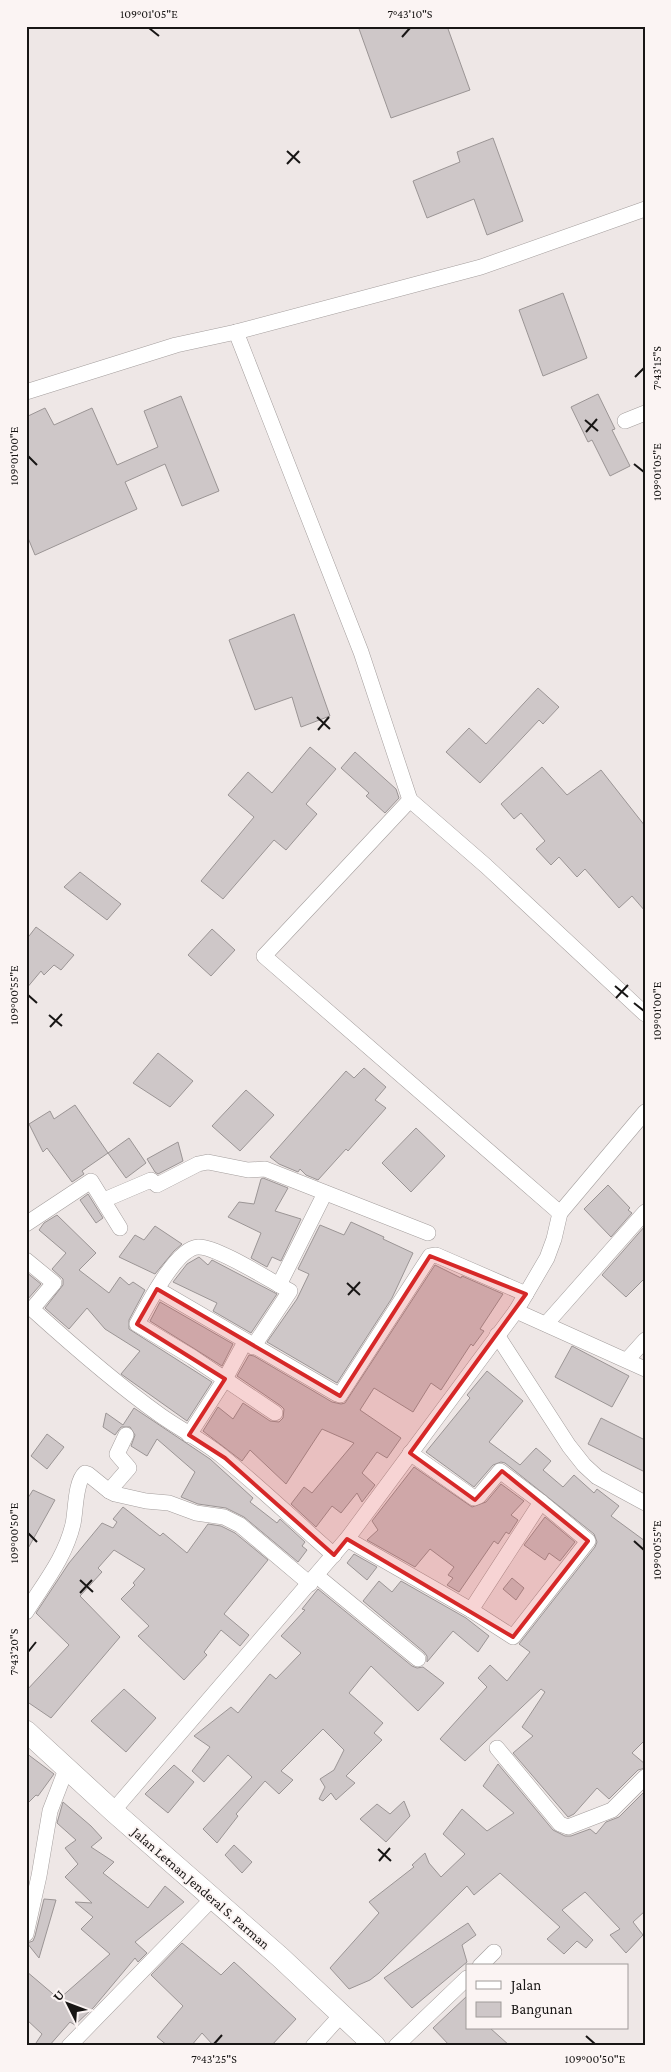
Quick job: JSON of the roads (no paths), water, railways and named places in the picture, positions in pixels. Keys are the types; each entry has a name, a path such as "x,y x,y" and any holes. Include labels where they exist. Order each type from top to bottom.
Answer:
{"main road":[{"name":"Jalan Letnan Jenderal S. Parman","path":"26,1731 68,1767 113,1811 342,2014 375,2046"}],"street":[{"path":"26,392 176,345 236,332 481,267 571,233 645,209"},
{"path":"236,332 361,652 410,800 545,920 645,1014"},
{"path":"625,422 645,413"},
{"path":"410,800 264,956 560,1213"},
{"path":"113,1811 314,1580 347,1539 516,1311 547,1258 560,1213 645,1112"},
{"path":"104,1200 151,1180 157,1185 208,1162 254,1169 325,1193 428,1232"},
{"path":"26,1224 90,1181 104,1200 120,1228"},
{"path":"279,1285 325,1193"},
{"path":"546,1324 645,1212"},
{"path":"189,1434 225,1379 249,1344 290,1291 244,1265 200,1246 193,1248 184,1255 166,1275 137,1324 225,1379 275,1413"},
{"path":"157,1289 337,1394 340,1394 430,1256 436,1255 526,1294"},
{"path":"26,1260 54,1283 32,1309 98,1367 160,1415 204,1442 224,1458 334,1555"},
{"path":"516,1311 645,1369"},
{"path":"497,1335 568,1446 584,1465 597,1477 645,1503"},
{"path":"627,1360 645,1340"},
{"path":"109,1490 129,1468 117,1454 126,1435"},
{"path":"347,1539 471,1610 513,1637 588,1541 500,1470 479,1496 474,1498 410,1453"},
{"path":"26,1612 64,1553 73,1524 80,1482 85,1472 115,1494 146,1501 168,1503 196,1513 224,1517 240,1525 418,1659"},
{"path":"471,1610 541,1502"},
{"path":"497,1748 548,1810 563,1826 568,1827 612,1810 645,1777"},
{"path":"26,1934 39,1876 50,1811 68,1767"},
{"path":"69,2046 213,1898"},
{"path":"482,1964 494,1952"},
{"path":"396,2046 466,1979"},
{"path":"313,2046 342,2014"}]}
